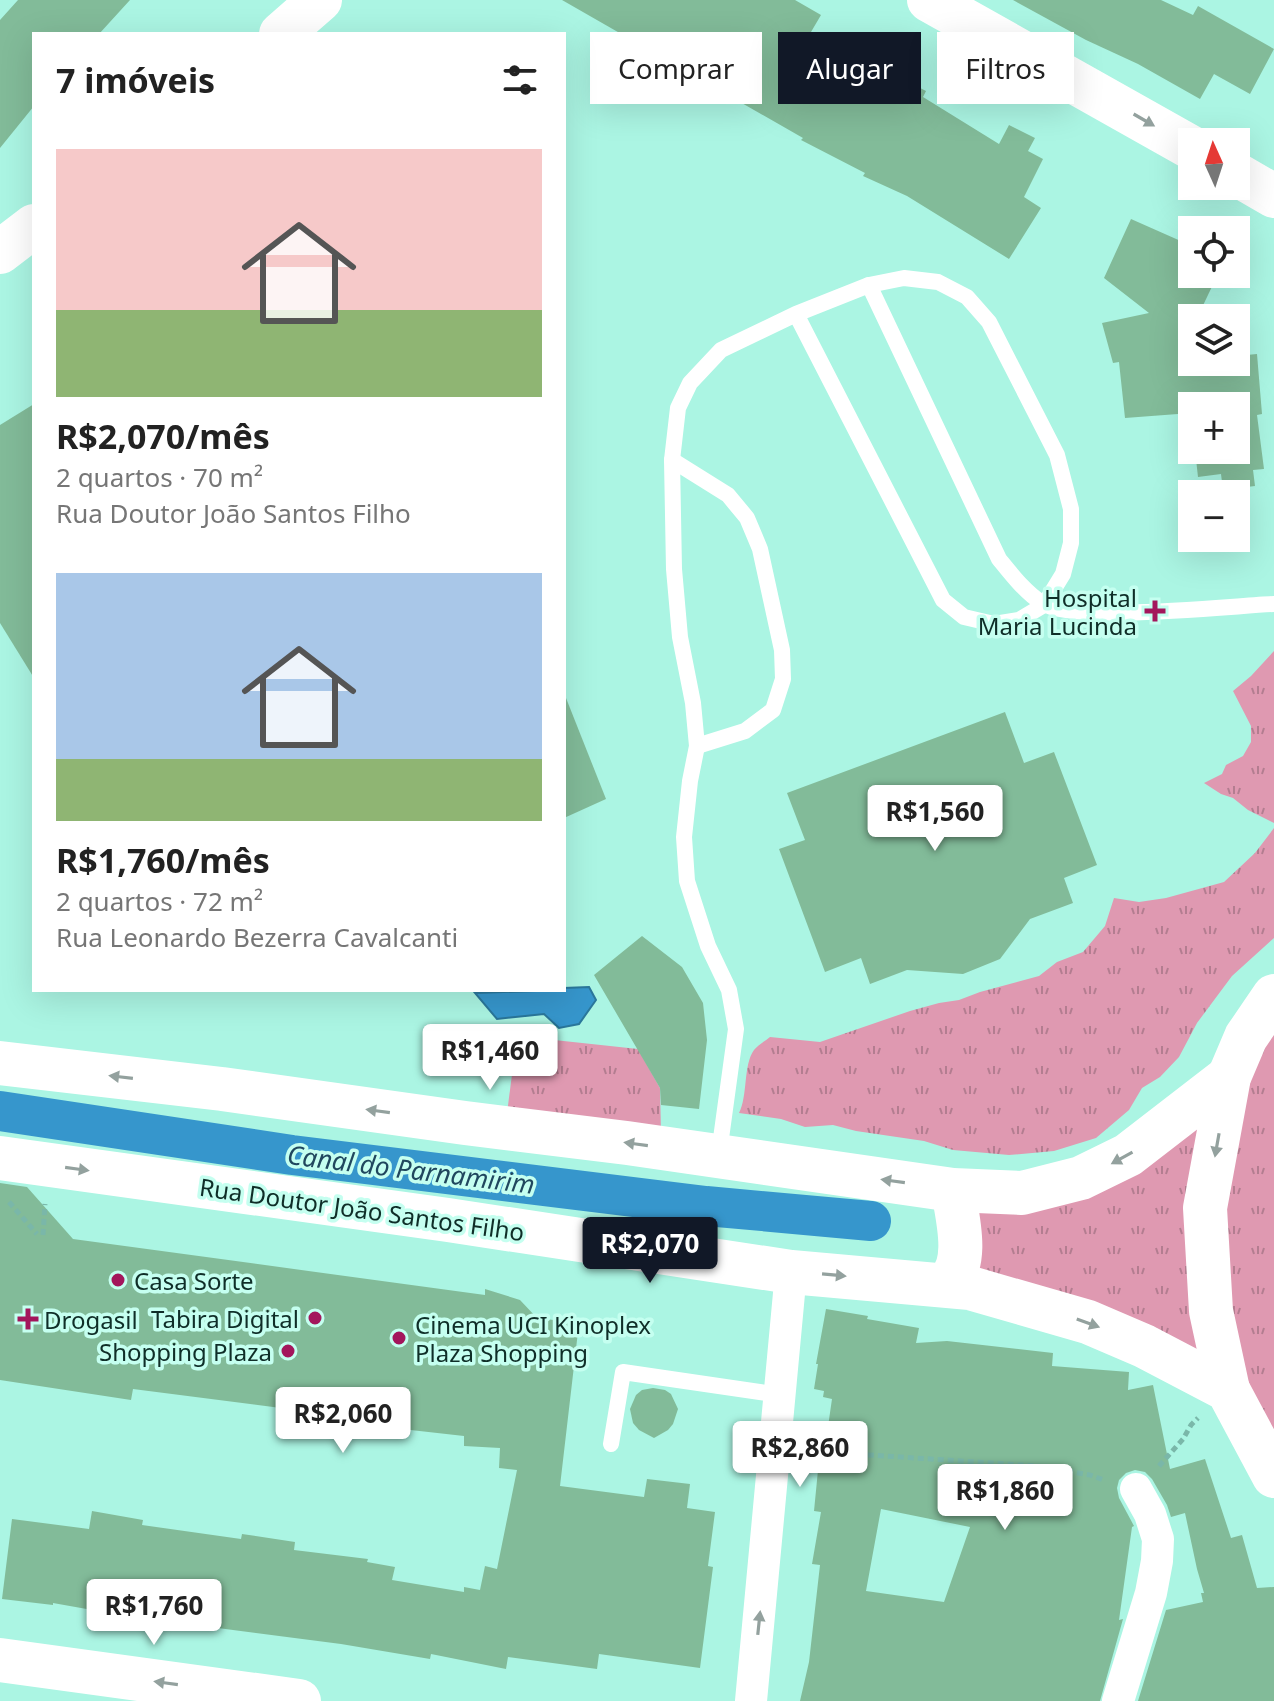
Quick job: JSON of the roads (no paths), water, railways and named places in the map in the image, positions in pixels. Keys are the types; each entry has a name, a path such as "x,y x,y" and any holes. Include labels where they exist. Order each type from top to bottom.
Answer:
{"street":[{"path":"283,32 320,0"},
{"path":"929,0 1178,140"},
{"path":"1250,182 1274,196"},
{"path":"0,252 32,228"},
{"path":"1274,996 1246,1037 1229,1077 1205,1208 1211,1311 1228,1390 1274,1476"},
{"path":"0,1063 222,1089 953,1190 1022,1193 1081,1178 1128,1155 1229,1077"},
{"name":"Rua Doutor João Santos Filho","path":"0,1158 448,1220 791,1272 945,1284 983,1291 1088,1322 1144,1346 1228,1390"},
{"path":"945,1284 951,1280 959,1260 960,1237 953,1190"},
{"path":"751,1701 791,1272"},
{"path":"1118,1701 1151,1593 1157,1561 1158,1539 1150,1514 1136,1489"},
{"path":"0,1660 214,1695 299,1701"}],"lane":[{"path":"719,1156 736,1029 729,990 708,946 687,881 684,837 697,746 674,569 672,460 678,408 690,383 721,350 796,314 869,285 904,278 938,282 967,297 989,322 1057,455 1071,509 1071,543 1063,574 1044,605 1019,620 994,624 964,617 943,600 796,314"},
{"path":"869,285 999,559 1021,585 1044,605 1117,613 1274,604"},
{"path":"672,460 728,495 747,518 760,549 782,650 783,679 773,710 745,731 697,746"},
{"path":"611,1444 623,1372 780,1395"}],"water":[{"path":"589,987 596,1000 579,1024 559,1028 544,1014 497,1019 475,993 566,992 566,988"}],"waterway":[{"name":"Canal do Parnamirim","path":"0,1111 292,1155 706,1206 871,1221"}],"place":[{"name":"Hospital Maria Lucinda","path":"1155,611"},
{"name":"Casa Sorte","path":"118,1280"},
{"name":"Tabira Digital","path":"315,1318"},
{"name":"Drogasil","path":"28,1319"},
{"name":"Cinema UCI Kinoplex Plaza Shopping","path":"399,1338"},
{"name":"Shopping Plaza","path":"288,1351"}]}
